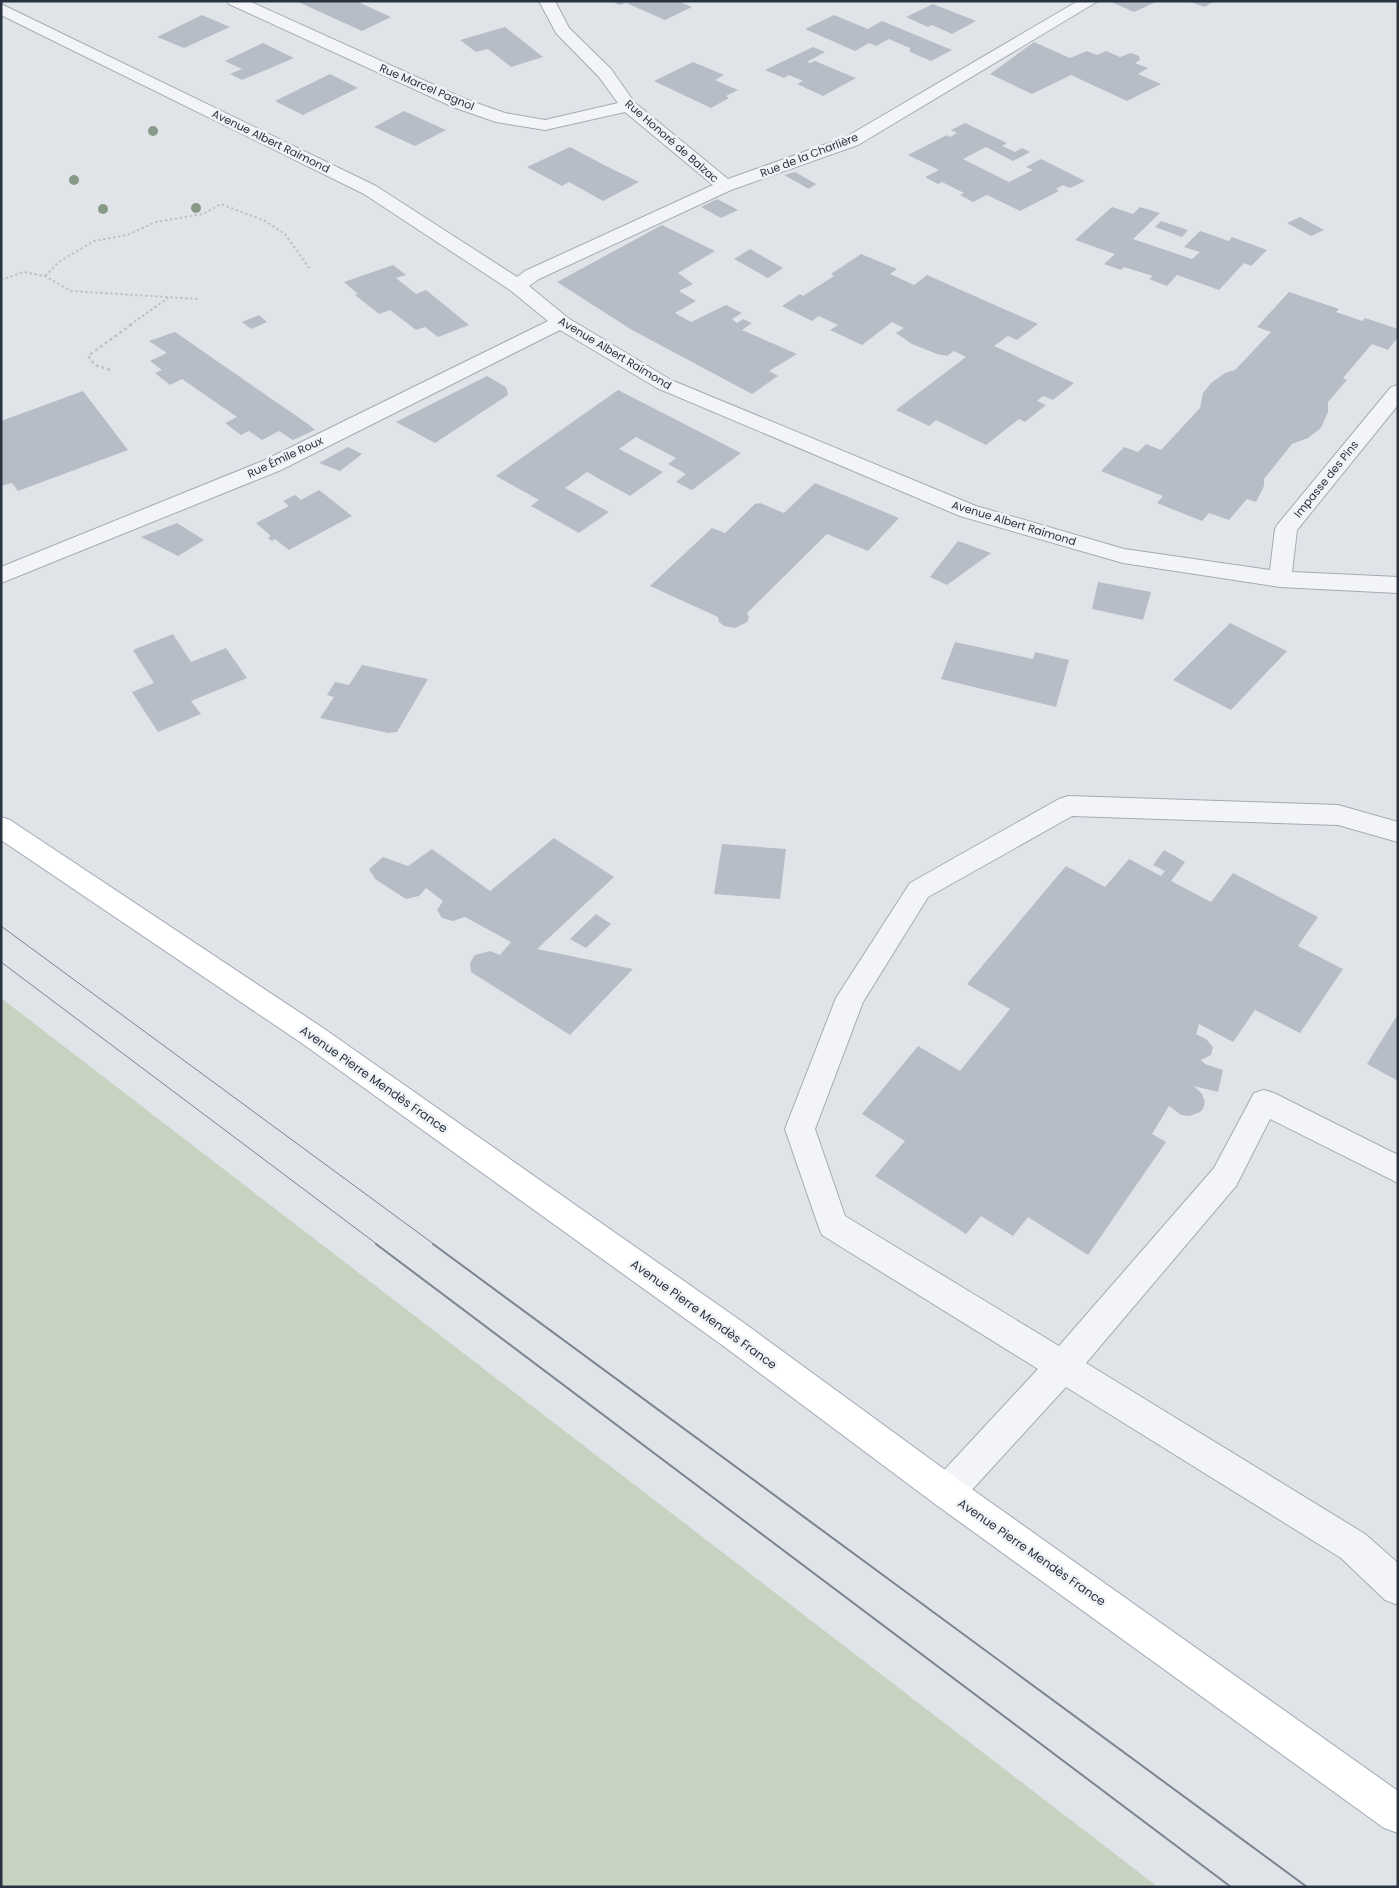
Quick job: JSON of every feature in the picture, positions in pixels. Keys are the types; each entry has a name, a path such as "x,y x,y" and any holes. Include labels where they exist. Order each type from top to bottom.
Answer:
{"main road":[{"name":"Avenue Pierre Mendès France","path":"1,827 313,1036 741,1340 947,1492 1398,1814"}],"street":[{"name":"Rue Marcel Pagnol","path":"235,1 459,103 502,118 545,125 628,106"},
{"name":"Rue Honoré de Balzac","path":"547,1 562,30 605,73 628,106 725,186"},
{"name":"Rue de la Charlière","path":"517,286 532,275 725,186 852,141 1090,1"},
{"name":"Avenue Albert Raimond","path":"1,9 370,190 517,286 561,322 664,384 968,511 1123,556 1280,579 1398,585"},
{"name":"Rue Émile Roux","path":"1,576 273,465 561,322"},
{"name":"Impasse des Pins","path":"1280,579 1286,529 1398,391"},
{"path":"1398,832 1338,815 1068,806 918,890 850,998 800,1129 833,1225 1353,1546 1398,1587"},
{"path":"947,1492 1062,1367 1225,1177 1264,1102 1398,1170"}],"path":[{"path":"45,276 59,262 94,241 127,235 156,222 203,214 222,204 265,221 285,234 310,268"},
{"path":"1,280 24,272 45,276 71,291 199,299"},
{"path":"110,370 95,366 88,356 169,297"}],"green space":[{"path":"1,998 1158,1887 1,1887"}],"building":[{"path":"296,1 356,1 391,17 362,31"},
{"path":"611,1 678,1 692,7 665,20 626,3 620,5"},
{"path":"1109,1 1158,1 1134,12"},
{"path":"1187,1 1214,1 1205,7"},
{"path":"933,4 976,21 952,34 932,25 928,27 906,17"},
{"path":"202,15 230,27 184,48 157,37"},
{"path":"834,15 868,29 882,21 952,50 931,61 910,52 910,48 889,39 876,46 869,43 855,51 805,29"},
{"path":"505,27 543,57 511,67 488,49 476,52 460,40"},
{"path":"1034,42 1070,58 1087,51 1097,55 1106,51 1120,57 1131,53 1139,56 1140,60 1135,63 1148,68 1138,74 1161,84 1127,101 1071,75 1032,94 990,74"},
{"path":"263,43 294,58 242,80 230,74 242,69 225,61"},
{"path":"813,47 825,52 807,62 815,61 856,78 823,96 797,84 803,81 789,75 784,78 765,70"},
{"path":"693,62 724,75 715,80 738,90 726,96 729,98 711,108 654,81"},
{"path":"330,74 358,88 303,115 275,101"},
{"path":"404,111 446,130 415,146 374,127"},
{"path":"965,123 1007,143 1002,146 1015,152 1022,148 1030,152 1013,161 986,147 963,159 1009,182 1033,170 1026,167 1041,159 1085,181 1070,188 1063,185 1056,189 1059,191 1020,211 987,195 973,202 960,195 964,193 942,182 938,184 925,177 939,170 908,155 947,135 950,137 957,133 951,130"},
{"path":"570,147 639,182 603,201 569,182 562,186 527,167"},
{"path":"795,172 816,184 809,189 784,175"},
{"path":"717,199 738,210 721,218 701,207"},
{"path":"1112,207 1133,214 1140,207 1160,213 1133,239 1192,259 1200,252 1184,247 1200,231 1229,241 1232,237 1267,250 1251,266 1244,263 1219,290 1177,275 1167,286 1149,279 1153,276 1124,267 1121,270 1104,264 1115,254 1075,240"},
{"path":"1300,217 1324,230 1311,236 1287,223"},
{"path":"1161,221 1188,230 1182,237 1155,227"},
{"path":"662,225 715,251 678,273 693,284 679,291 696,301 675,313 691,322 726,305 742,313 732,319 737,323 743,319 752,323 742,330 797,354 769,371 778,376 752,394 632,330 557,282"},
{"path":"750,249 783,268 768,278 734,259"},
{"path":"861,254 897,269 890,274 914,285 927,275 1038,324 1017,340 1008,336 994,346 1074,383 1053,400 1043,396 1037,401 1046,405 1025,422 1019,419 986,445 936,420 929,426 896,410 966,357 954,351 947,356 937,354 912,344 896,333 904,328 892,322 862,345 830,330 838,325 819,316 812,321 782,306 800,294 803,296 834,276 831,274"},
{"path":"393,265 406,275 396,278 416,294 426,290 469,325 438,337 425,327 416,330 390,310 379,314 355,295 358,294 344,282"},
{"path":"1289,292 1339,309 1336,312 1362,321 1365,318 1398,329 1398,337 1388,350 1372,344 1343,378 1347,380 1328,402 1328,412 1321,428 1308,438 1292,444 1264,479 1264,486 1256,502 1247,499 1229,520 1209,513 1202,521 1157,503 1163,496 1101,471 1124,447 1138,452 1146,444 1161,450 1200,408 1203,393 1211,383 1225,373 1235,370 1271,332 1257,327"},
{"path":"259,315 267,322 251,329 242,322"},
{"path":"175,332 315,430 293,440 279,431 262,440 249,431 241,435 225,423 237,417 182,379 170,385 155,373 162,370 150,361 167,353 149,341"},
{"path":"487,376 506,387 508,395 435,443 396,422"},
{"path":"618,390 741,453 692,490 676,482 686,474 668,464 676,458 636,437 619,449 663,472 630,496 587,472 565,488 609,512 579,533 531,506 539,500 496,476"},
{"path":"83,391 128,450 18,491 12,483 1,486 1,421"},
{"path":"348,447 362,454 340,471 319,463"},
{"path":"815,483 899,518 868,551 827,534 747,613 749,617 747,622 735,628 724,626 719,622 718,617 650,586 712,528 725,533 755,504 760,503 784,513"},
{"path":"319,490 352,516 289,550 275,539 272,541 268,538 271,536 256,523 289,506 283,501 295,495 301,500"},
{"path":"177,523 204,540 178,556 141,537"},
{"path":"958,541 991,553 947,585 930,577"},
{"path":"1098,582 1151,592 1143,620 1092,609"},
{"path":"1230,623 1287,651 1231,710 1173,680"},
{"path":"173,634 191,662 226,648 247,678 191,701 201,714 158,732 132,692 154,683 133,650"},
{"path":"955,642 1033,659 1035,652 1069,660 1056,707 941,679"},
{"path":"362,665 428,679 397,732 388,733 320,718 334,697 327,695 335,682 349,685"},
{"path":"554,838 614,877 537,949 633,969 570,1035 471,972 470,963 475,955 490,951 500,955 511,942 465,917 453,921 442,918 437,910 443,901 426,888 419,896 406,899 375,879 369,869 383,857 408,866 432,849 490,891"},
{"path":"722,844 786,849 780,899 714,894"},
{"path":"1164,850 1185,862 1171,881 1211,902 1233,873 1318,917 1298,946 1343,969 1300,1033 1255,1010 1233,1042 1199,1024 1196,1034 1206,1039 1213,1047 1211,1055 1201,1060 1205,1064 1223,1070 1218,1092 1194,1086 1202,1094 1205,1102 1200,1112 1190,1116 1181,1115 1169,1106 1152,1134 1166,1142 1088,1255 1028,1217 1013,1236 981,1216 966,1234 875,1176 905,1141 862,1114 918,1046 960,1071 1010,1009 967,984 1066,866 1105,887 1129,859 1161,876 1165,871 1153,865"},
{"path":"596,914 611,924 586,948 570,939"},
{"path":"1398,1014 1398,1081 1367,1064"}],"tram line":[{"path":"1,926 435,1245"},
{"path":"1,962 378,1245"},
{"path":"376,1244 1231,1887"},
{"path":"433,1244 1307,1887"}]}
